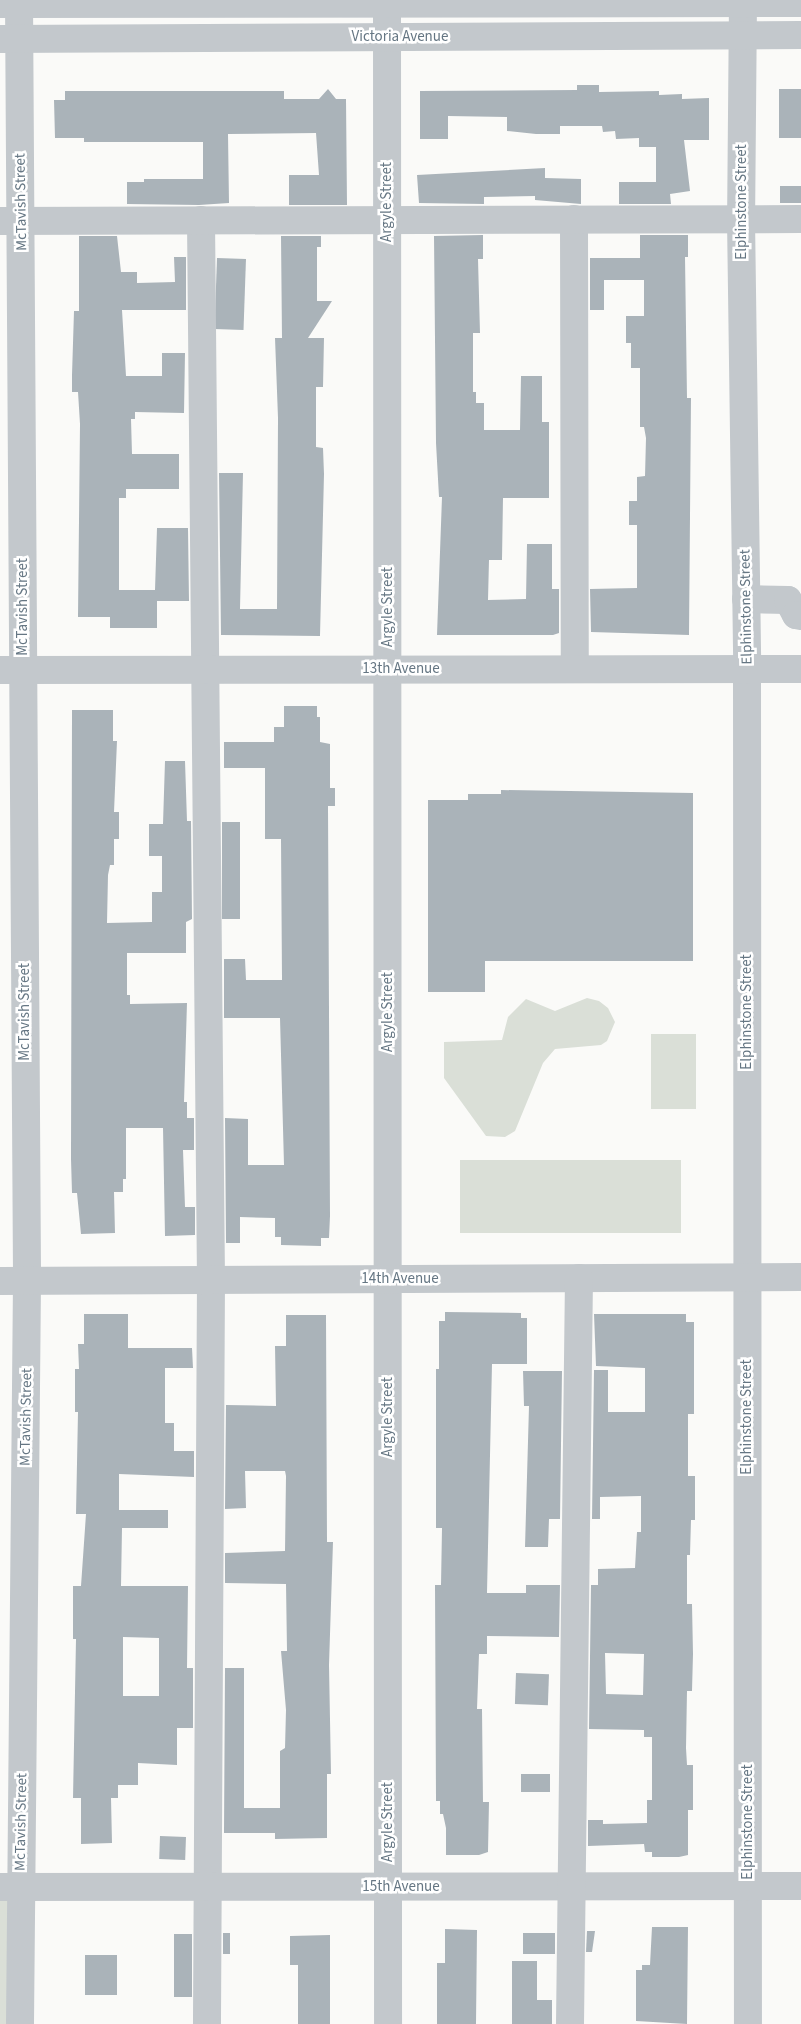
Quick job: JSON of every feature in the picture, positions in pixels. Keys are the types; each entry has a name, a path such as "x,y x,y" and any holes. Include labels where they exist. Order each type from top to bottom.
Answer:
{"street":[{"path":"12,2 743,1 801,3"},
{"name":"Elphinstone Street","path":"743,1 741,219 747,669 748,2024"},
{"name":"McTavish Street","path":"12,2 10,39 11,670 28,1281 10,1887 20,2024"},
{"name":"Argyle Street","path":"387,2 388,2024"},
{"name":"Victoria Avenue","path":"10,39 801,35"},
{"path":"574,219 575,669"},
{"path":"11,221 801,219"},
{"path":"201,220 207,669 211,1280 206,1887 207,2024"},
{"path":"746,599 788,600 796,616 801,616"},
{"name":"13th Avenue","path":"11,670 801,669"},
{"name":"14th Avenue","path":"0,1281 801,1277"},
{"path":"570,2024 579,1278"},
{"name":"15th Avenue","path":"10,1887 801,1886"}],"shaded area":[{"path":"587,998 599,1001 608,1008 615,1022 607,1041 601,1045 555,1049 543,1063 515,1131 505,1137 486,1136 444,1078 444,1042 502,1040 508,1017 526,999 555,1011"},
{"path":"651,1034 696,1034 696,1109 651,1109"},
{"path":"460,1160 681,1160 681,1233 460,1233"},
{"path":"0,1898 10,1898 8,2024 0,2024"}],"building":[{"path":"577,85 599,85 599,92 659,91 659,95 682,94 682,99 709,98 709,140 684,140 690,191 670,194 671,204 619,204 619,182 656,182 656,147 639,147 639,138 616,139 615,131 603,132 602,126 560,126 560,134 536,134 507,131 507,117 448,116 448,139 420,139 420,91 577,90"},
{"path":"328,89 336,99 346,99 347,205 289,205 289,175 319,175 316,133 228,134 229,203 199,205 127,204 127,182 144,182 144,179 203,179 203,142 84,142 84,138 55,138 54,100 65,100 65,91 284,91 284,99 319,99"},
{"path":"779,89 801,89 801,138 779,138"},
{"path":"545,168 545,178 581,179 581,204 535,200 535,196 484,197 484,204 419,203 417,175"},
{"path":"780,186 801,186 801,203 780,203"},
{"path":"483,235 483,259 478,259 480,333 473,333 473,392 476,392 476,403 484,403 484,430 520,430 521,376 542,376 542,422 549,422 549,498 503,498 502,560 489,560 488,600 526,599 527,544 552,544 552,589 559,589 559,633 553,635 437,635 442,497 439,497 436,443 434,236"},
{"path":"640,235 688,235 688,257 685,257 687,398 691,398 689,635 591,632 590,589 637,588 637,525 629,525 629,501 637,501 637,477 645,476 646,438 644,427 640,427 640,368 631,368 631,343 626,343 626,316 644,316 644,280 604,280 604,310 590,310 590,258 640,258"},
{"path":"79,236 117,236 121,272 137,272 137,283 175,282 174,257 186,257 186,310 122,310 126,376 162,376 162,353 185,353 184,413 135,412 135,419 131,419 132,454 179,454 179,489 126,489 126,498 119,498 119,590 155,590 157,528 188,528 189,601 157,601 157,628 110,628 110,617 78,617 80,424 78,392 72,392 72,375 74,311 79,311"},
{"path":"281,236 321,236 321,247 317,247 317,301 332,301 308,338 324,338 323,387 316,387 316,447 323,448 324,474 320,636 221,635 219,473 243,473 240,609 277,609 278,418 275,338 282,338"},
{"path":"217,258 246,259 244,330 215,329"},
{"path":"284,706 317,706 317,717 320,717 320,742 330,744 330,788 335,788 335,806 328,806 330,1216 329,1238 321,1238 321,1246 281,1245 281,1237 275,1237 275,1218 240,1217 240,1243 226,1243 225,1118 248,1119 248,1165 284,1165 280,1018 224,1018 224,959 245,959 246,980 282,980 281,839 265,839 265,768 224,768 224,742 274,742 274,727 284,727"},
{"path":"72,710 113,710 113,741 117,741 114,812 119,812 119,839 114,839 114,865 110,865 108,875 107,923 152,922 152,892 162,892 162,856 149,856 149,824 163,824 165,761 185,761 187,821 191,821 192,919 186,922 186,953 127,953 127,995 130,995 130,1004 187,1003 184,1102 187,1102 187,1118 194,1118 194,1150 183,1150 185,1207 195,1207 195,1235 165,1236 163,1128 126,1128 126,1179 123,1179 123,1192 114,1192 115,1233 81,1234 77,1193 72,1193 71,1159"},
{"path":"501,790 693,793 693,961 485,961 485,992 428,992 428,800 468,800 468,794 501,794"},
{"path":"222,822 240,822 240,919 222,919"},
{"path":"445,1312 521,1313 521,1318 527,1318 527,1364 492,1364 487,1593 526,1593 526,1585 560,1585 559,1637 487,1636 487,1654 479,1654 477,1709 482,1709 483,1802 489,1802 488,1852 479,1855 446,1855 446,1828 443,1814 440,1814 440,1801 436,1801 435,1585 441,1585 442,1528 436,1528 436,1369 439,1369 439,1321 445,1321"},
{"path":"84,1314 128,1314 128,1348 192,1348 193,1368 165,1368 165,1423 174,1423 174,1451 194,1451 194,1477 119,1474 119,1510 168,1510 168,1528 122,1528 121,1586 188,1586 187,1668 193,1668 193,1728 177,1728 177,1765 138,1763 138,1785 118,1785 118,1798 111,1798 112,1843 81,1844 81,1798 73,1798 76,1639 73,1639 73,1586 81,1586 86,1514 76,1514 78,1412 75,1412 75,1369 79,1369 78,1344 84,1344","holes":["123,1637 159,1638 159,1696 123,1696"]},
{"path":"594,1314 686,1314 686,1322 694,1322 694,1414 688,1414 688,1476 695,1476 695,1520 691,1520 690,1555 687,1555 687,1604 692,1604 693,1654 692,1691 687,1691 686,1748 687,1765 693,1765 693,1810 688,1810 688,1855 679,1857 652,1857 652,1852 645,1852 644,1844 588,1846 588,1820 603,1820 603,1824 647,1823 647,1800 652,1800 652,1737 644,1737 644,1730 589,1729 591,1585 598,1585 598,1569 635,1568 637,1532 641,1532 641,1496 600,1497 600,1519 592,1519 594,1370 608,1370 608,1412 645,1412 645,1368 596,1366","holes":["605,1653 644,1654 643,1695 606,1694"]},
{"path":"286,1315 326,1315 327,1542 333,1542 329,1665 331,1774 327,1774 327,1838 275,1839 275,1833 224,1833 225,1668 244,1668 244,1808 280,1808 280,1751 285,1748 286,1710 281,1651 287,1651 286,1584 225,1583 225,1553 285,1551 286,1476 285,1471 245,1471 246,1508 225,1509 226,1405 276,1406 275,1346 286,1346"},
{"path":"523,1371 562,1371 560,1519 549,1519 548,1547 525,1547 529,1406 524,1406"},
{"path":"516,1673 549,1674 548,1705 515,1704"},
{"path":"521,1774 550,1774 550,1792 521,1792"},
{"path":"160,1836 186,1837 185,1860 159,1859"},
{"path":"652,1927 688,1927 687,2024 636,2021 636,1970 642,1970 642,1965 650,1965"},
{"path":"445,1929 477,1930 476,2024 437,2024 437,1963 445,1963"},
{"path":"587,1931 595,1931 592,1952 586,1952"},
{"path":"223,1933 230,1933 230,1954 223,1954"},
{"path":"523,1933 555,1933 555,1954 523,1954"},
{"path":"174,1934 192,1934 192,1997 174,1997"},
{"path":"330,1935 330,2024 298,2024 298,1965 290,1965 290,1936"},
{"path":"85,1955 117,1955 117,1995 85,1995"},
{"path":"512,1961 537,1961 537,2000 552,2000 552,2024 512,2024"}]}
